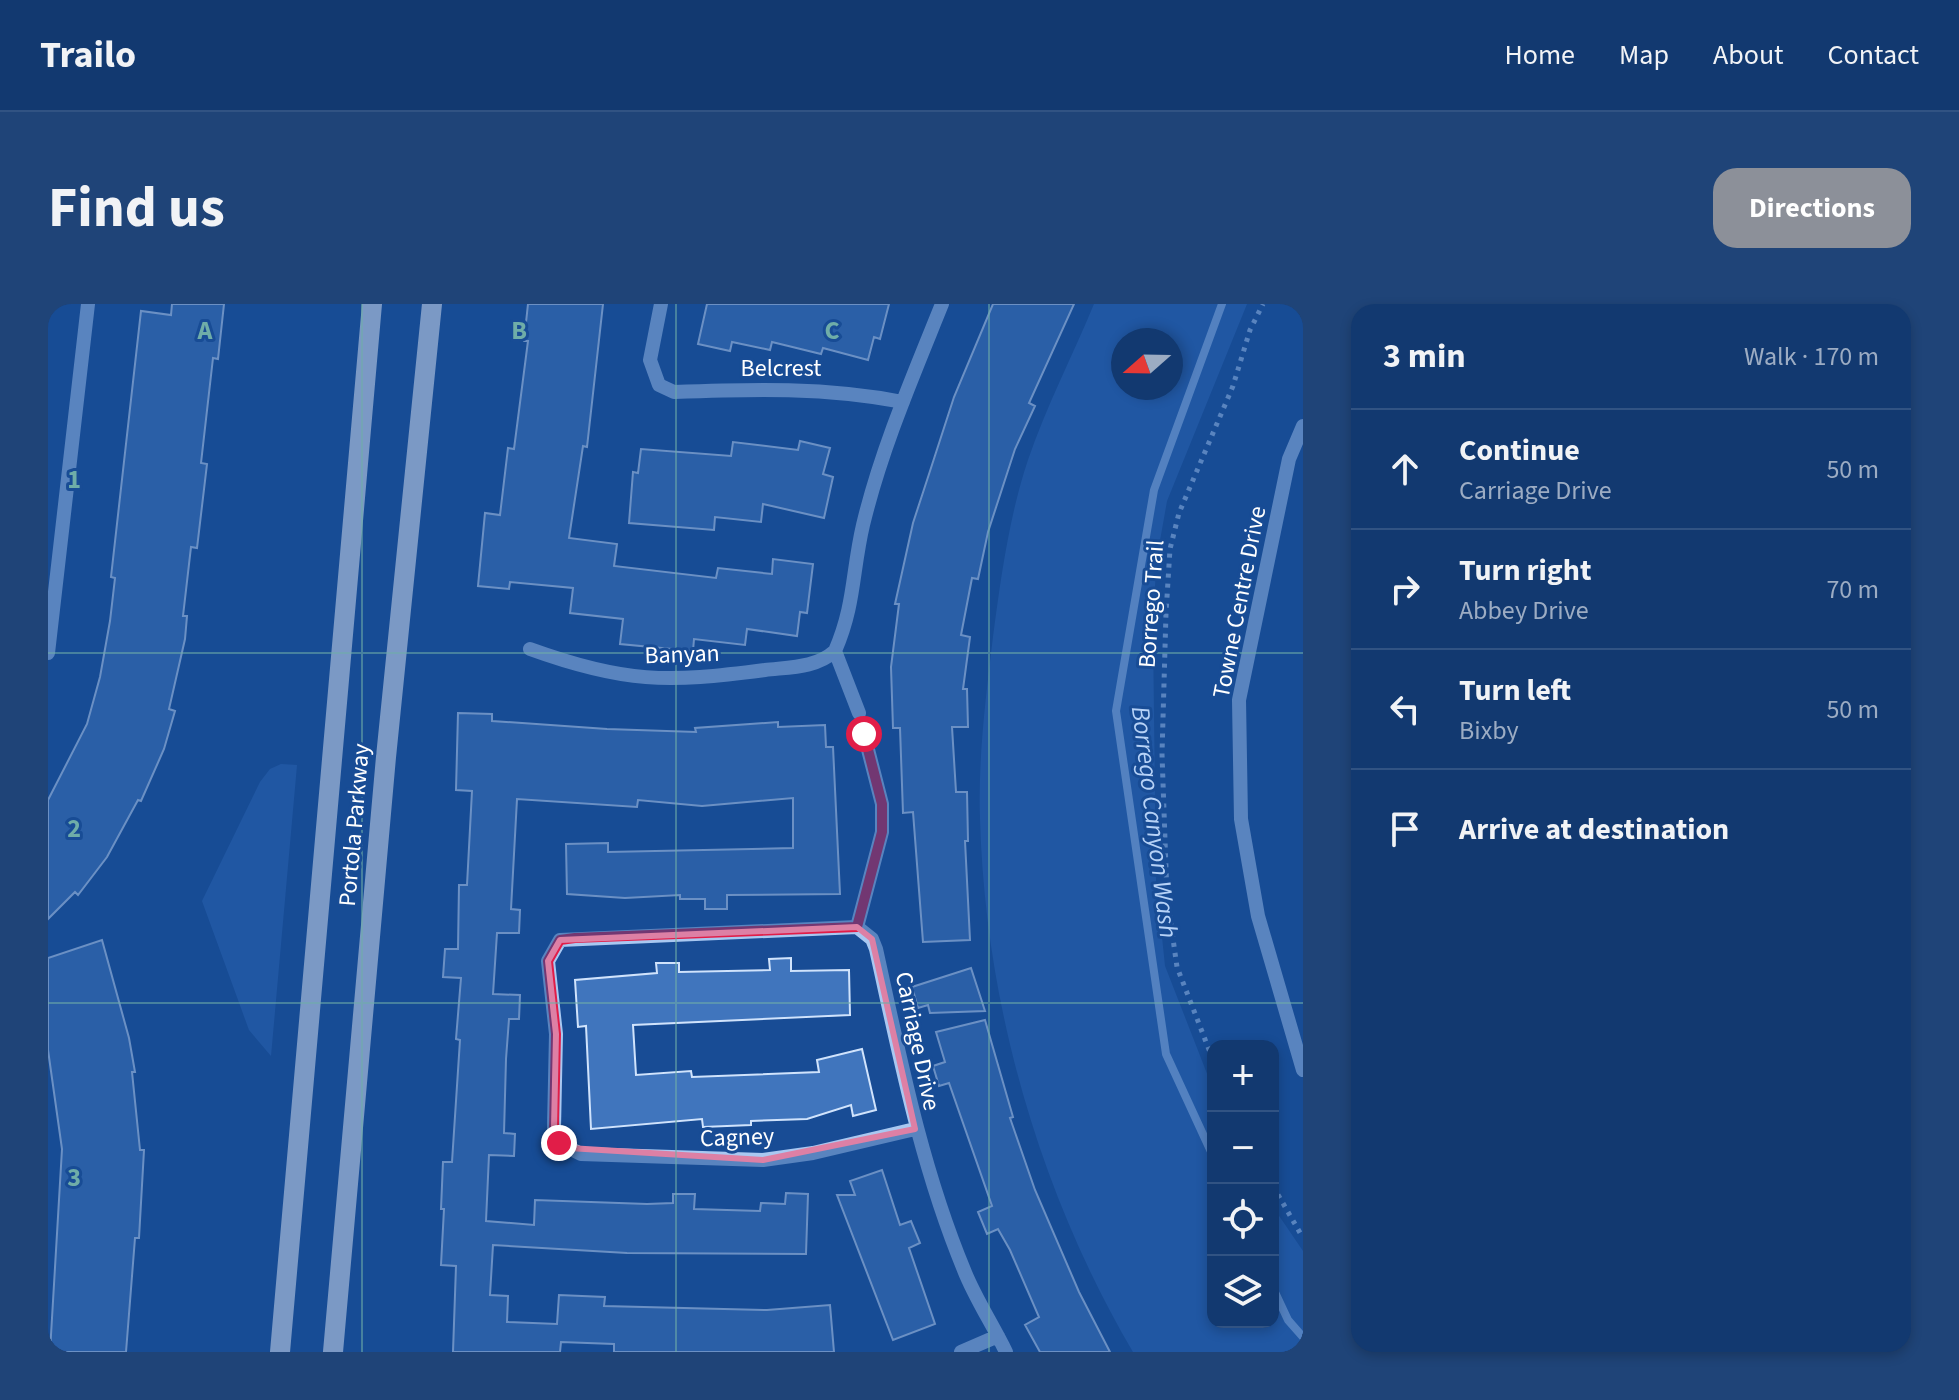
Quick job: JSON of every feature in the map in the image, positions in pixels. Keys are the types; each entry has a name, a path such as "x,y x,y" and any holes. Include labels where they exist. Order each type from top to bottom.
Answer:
{"main road":[{"name":"Portola Parkway","path":"280,1352 372,304"},
{"name":"Portola Parkway","path":"333,1352 386,757 432,304"}],"street":[{"path":"48,653 88,304"},
{"name":"Belcrest","path":"661,304 650,360 659,385 674,392 800,388 852,392 903,402"},
{"path":"859,713 835,651 850,619 863,525 903,402 942,304"},
{"name":"Towne Centre Drive","path":"1303,426 1289,459 1239,700 1241,819 1258,916 1303,1070"},
{"name":"Banyan","path":"530,649 613,675 675,680 812,664 835,651"},
{"path":"857,927 882,832 882,804 864,734"},
{"name":"Cagney","path":"857,927 560,940 548,961 556,1034 554,1128 559,1143 581,1154 711,1161 763,1160 813,1153 915,1129"},
{"name":"Carriage Drive","path":"857,927 872,939 876,949 915,1129 965,1274 1006,1352"},
{"path":"961,1352 998,1336"}],"path":[{"name":"Borrego Trail","path":"1207,1044 1177,967 1167,897 1162,754 1166,600 1170,549 1179,513 1233,386 1250,330 1263,304"},
{"path":"1279,1196 1303,1238"}],"highlighted area":[{"path":"857,927 872,939 915,1129 763,1160 569,1148 554,1128 556,1034 548,961 560,940"}],"shaded area":[{"path":"1094,304 1247,304 1167,501 1156,563 1153,635 1156,880 1165,966 1207,1074 1207,1328 1279,1328 1279,1216 1303,1251 1303,1352 1133,1352 1070,1227 1023,1094 993,957 984,887 980,818 981,750 993,637 1011,525 1021,482 1043,420"},
{"path":"281,764 297,765 271,1056 249,1030 202,901 260,782 270,769"}],"building":[{"path":"172,304 224,304 218,359 213,358 201,463 207,464 197,548 191,547 183,616 187,616 185,639 169,709 175,711 164,749 141,801 138,800 107,857 78,895 75,892 48,919 48,800 87,724 100,677 115,578 111,577 141,311 171,315"},
{"path":"528,304 603,304 587,447 583,446 569,538 617,544 614,566 716,578 718,568 772,574 773,559 813,564 807,613 800,612 797,636 747,629 745,645 694,639 693,651 620,644 623,619 570,613 573,588 510,582 509,589 478,586 485,513 500,515 508,448 514,449 528,341 524,341"},
{"path":"707,304 889,304 880,339 874,337 868,360 823,348 821,354 772,342 770,350 732,342 730,351 698,344"},
{"path":"993,304 1074,304 1029,403 1035,406 1015,449 988,532 978,579 972,578 961,635 970,637 963,689 967,689 968,727 952,727 956,792 967,792 968,841 965,841 970,940 923,942 913,812 903,813 900,728 893,728 891,667 899,604 895,604 913,523 954,397"},
{"path":"800,441 830,448 823,474 833,477 824,518 763,504 761,522 715,517 714,530 629,523 633,472 638,473 641,449 731,456 733,442 798,450"},
{"path":"458,713 492,714 492,721 696,732 695,728 778,722 778,727 825,725 826,747 833,747 840,894 727,895 727,909 705,909 705,899 680,899 680,895 625,898 567,894 566,844 608,843 608,852 793,848 793,798 702,806 638,800 637,807 517,799 511,909 520,910 519,933 497,933 493,994 520,995 519,1019 509,1019 506,1059 504,1133 515,1134 514,1156 489,1155 486,1221 534,1225 535,1200 647,1204 673,1203 673,1194 695,1194 694,1209 760,1211 761,1203 785,1204 786,1193 808,1194 806,1254 627,1253 493,1245 490,1295 508,1296 507,1322 557,1324 559,1295 605,1297 604,1306 767,1310 830,1305 834,1352 614,1352 614,1344 561,1342 560,1352 453,1352 456,1266 441,1265 444,1209 441,1209 443,1162 452,1162 461,978 443,977 445,949 458,949 459,885 467,885 472,791 456,790"},
{"path":"102,940 129,1038 135,1072 132,1072 140,1150 144,1150 139,1238 135,1238 126,1352 50,1352 62,1149 48,1050 48,958"},
{"path":"791,958 791,971 849,970 850,1015 633,1025 636,1075 691,1071 692,1077 819,1072 817,1060 862,1049 876,1110 853,1116 851,1105 807,1119 751,1121 751,1125 703,1127 702,1119 591,1129 586,1026 578,1027 575,980 657,973 656,963 679,963 679,972 770,970 769,959"},
{"path":"971,968 985,1011 930,1013 928,1005 918,1008 912,987"},
{"path":"985,1020 1013,1117 1010,1118 1035,1190 1079,1292 1110,1352 1040,1352 1025,1325 1039,1317 1010,1250 998,1229 987,1234 978,1212 992,1206 949,1083 939,1086 933,1066 945,1062 936,1032"},
{"path":"882,1170 900,1225 911,1221 920,1243 909,1248 935,1324 893,1340 837,1195 855,1195 850,1181"}],"waterway":[{"name":"Borrego Canyon Wash","path":"1207,1143 1166,1054 1116,711 1154,490 1222,304"},
{"name":"Borrego Canyon Wash","path":"1279,1301 1288,1320 1303,1337"}],"route":[{"path":"559,1143 554,1128 556,1034 548,961 553,948 560,940 575,938 857,927 882,832 882,804 864,734"}]}
